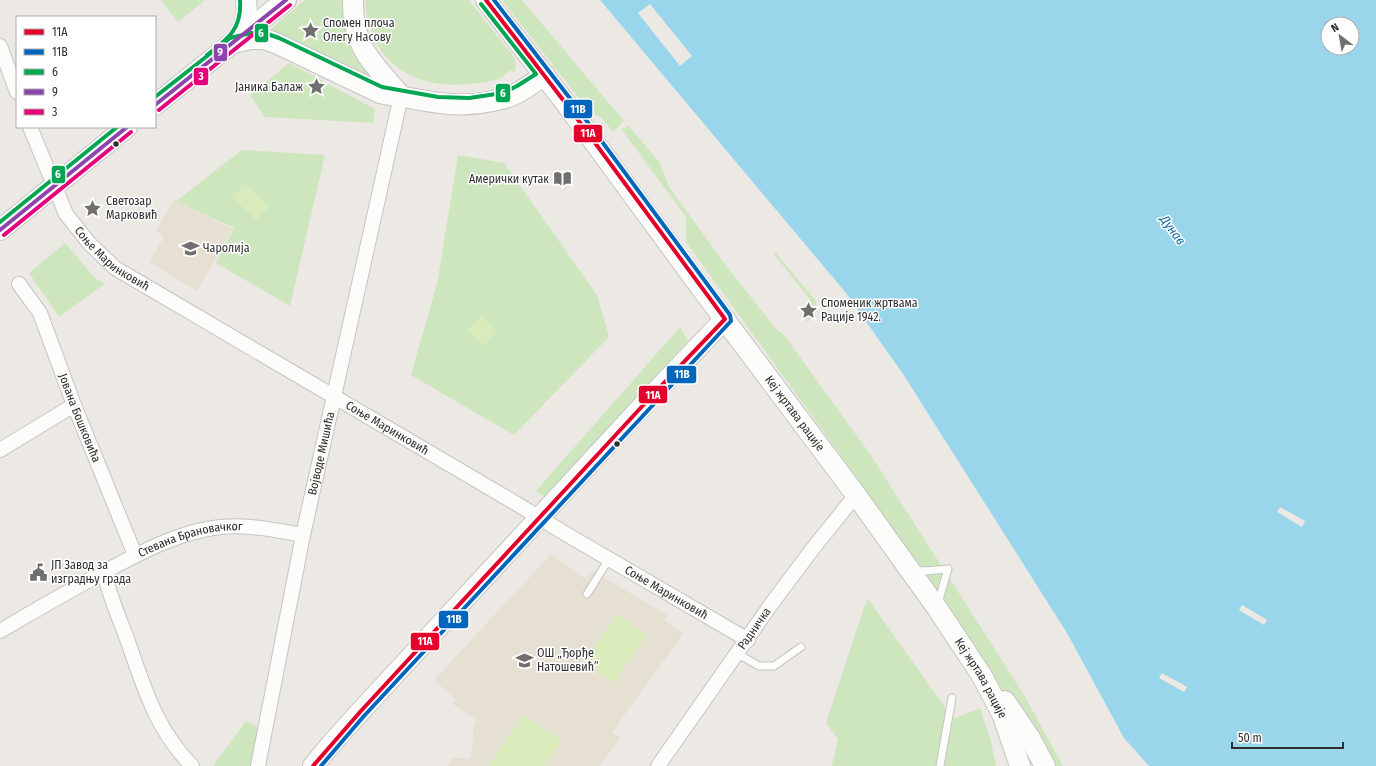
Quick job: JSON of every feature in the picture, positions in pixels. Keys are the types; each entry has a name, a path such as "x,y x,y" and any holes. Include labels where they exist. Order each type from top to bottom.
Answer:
{"main road":[{"path":"233,43 245,24 247,15 246,0"},
{"path":"156,103 286,0"},
{"path":"353,0 355,28 360,43 376,69 401,96"},
{"name":"Кеј жртава рације","path":"486,0 545,75 856,495 936,608 982,676 1003,716 1020,766"},
{"path":"233,43 251,39 264,39 284,46 380,93 440,104 479,104 509,97 520,92 545,75"},
{"path":"0,230 127,128"},
{"path":"313,766 332,742 725,319"},
{"path":"982,676 1010,707 1030,738 1045,766"}],"street":[{"path":"0,46 16,89"},
{"name":"Војводе Мишића","path":"258,766 333,396 401,96"},
{"name":"Соње Маринковић","path":"30,128 66,214 89,243 115,268 748,640"},
{"name":"Јована Бошковића","path":"19,284 40,313 74,405 135,555"},
{"path":"0,450 74,405"},
{"name":"Радничка","path":"658,766 748,640 772,603 814,547 856,495"},
{"name":"Стевана Брановачког","path":"0,630 135,555 188,534 212,528 230,526 261,528 304,535"},
{"path":"104,572 148,698 167,736 192,766"}],"lane":[{"path":"587,594 609,559"},
{"path":"909,570 926,571 948,569 936,608"},
{"path":"738,654 759,666 774,666 801,647"},
{"path":"940,766 952,698"}],"shaded area":[{"name":"Чаролија","path":"174,199 232,229 197,291 149,262 164,237 156,231"},
{"path":"551,554 584,578 593,571 667,615 664,620 683,634 612,732 620,738 600,766 447,766 453,758 471,758 474,723 477,721 453,704 456,700 434,680"}],"green space":[{"path":"161,0 205,0 178,22"},
{"path":"305,0 345,0 384,85 275,34 272,31 272,28"},
{"path":"365,0 469,0 514,57 516,66 514,73 511,70 501,78 489,81 447,85 428,82 411,76 396,66 384,54 374,39 368,21"},
{"path":"502,0 522,0 624,121 613,132 602,118 589,111"},
{"path":"289,63 375,109 373,123 265,117 250,95"},
{"path":"628,125 660,163 669,187 725,264 775,328 784,335 870,454 1024,695 1063,766 1045,766 1019,716 991,673 844,460 686,242 686,217 622,130"},
{"path":"242,150 325,155 290,306 216,263 234,228 176,201"},
{"path":"458,155 504,163 597,295 609,337 514,435 411,375 437,284"},
{"path":"245,184 269,207 256,220 232,197"},
{"path":"65,243 96,279 106,283 59,317 29,273"},
{"path":"776,253 816,301 816,312 807,321 803,317 806,300 809,298 774,254"},
{"path":"482,316 497,331 483,346 468,330"},
{"path":"680,327 688,341 545,497 536,491"},
{"path":"868,599 947,710 955,718 980,708 991,742 996,766 832,766 838,739 826,723 863,610"},
{"path":"618,614 647,635 613,683 584,662"},
{"path":"524,715 562,741 544,766 488,766"},
{"path":"246,721 259,728 251,766 213,766"}],"water":[{"name":"Дунав","path":"600,0 1376,0 1376,766 1149,766 1124,738 1067,633 903,374 846,293","holes":["1280,507 1305,521 1302,527 1277,512","1242,605 1267,620 1264,625 1239,610","1162,673 1187,687 1184,692 1159,678"]}],"pier":[{"path":"650,4 692,56 680,66 638,13"}],"transit line":[{"name":"6","path":"207,55 221,44 236,26 239,19 240,0"},
{"name":"9","path":"156,104 286,0"},
{"name":"11A","path":"313,766 360,712 659,388 725,319 567,105 486,0"},
{"name":"11B","path":"321,766 364,716 731,321 730,315 572,101 494,0"},
{"name":"6","path":"156,96 230,38 251,33 265,33 279,38 382,87 438,97 469,98 503,93 536,74 481,4"},
{"name":"3","path":"159,110 290,5"},
{"name":"6","path":"0,222 116,128"},
{"name":"9","path":"0,230 126,128"},
{"name":"3","path":"4,235 131,132"}],"place":[{"name":"Спомен плоча Олегу Насову","path":"310,30"},
{"name":"Јаника Балаж","path":"316,87"},
{"name":"Амерички кутак","path":"562,179"},
{"name":"Светозар Марковић","path":"93,208"},
{"name":"Чаролија","path":"190,248"},
{"name":"Споменик жртвама Рације 1942.","path":"808,310"},
{"name":"ЈП Завод за изградњу града","path":"38,572"},
{"name":"ОШ „Ђорђе Натошевић”","path":"524,660"}]}
